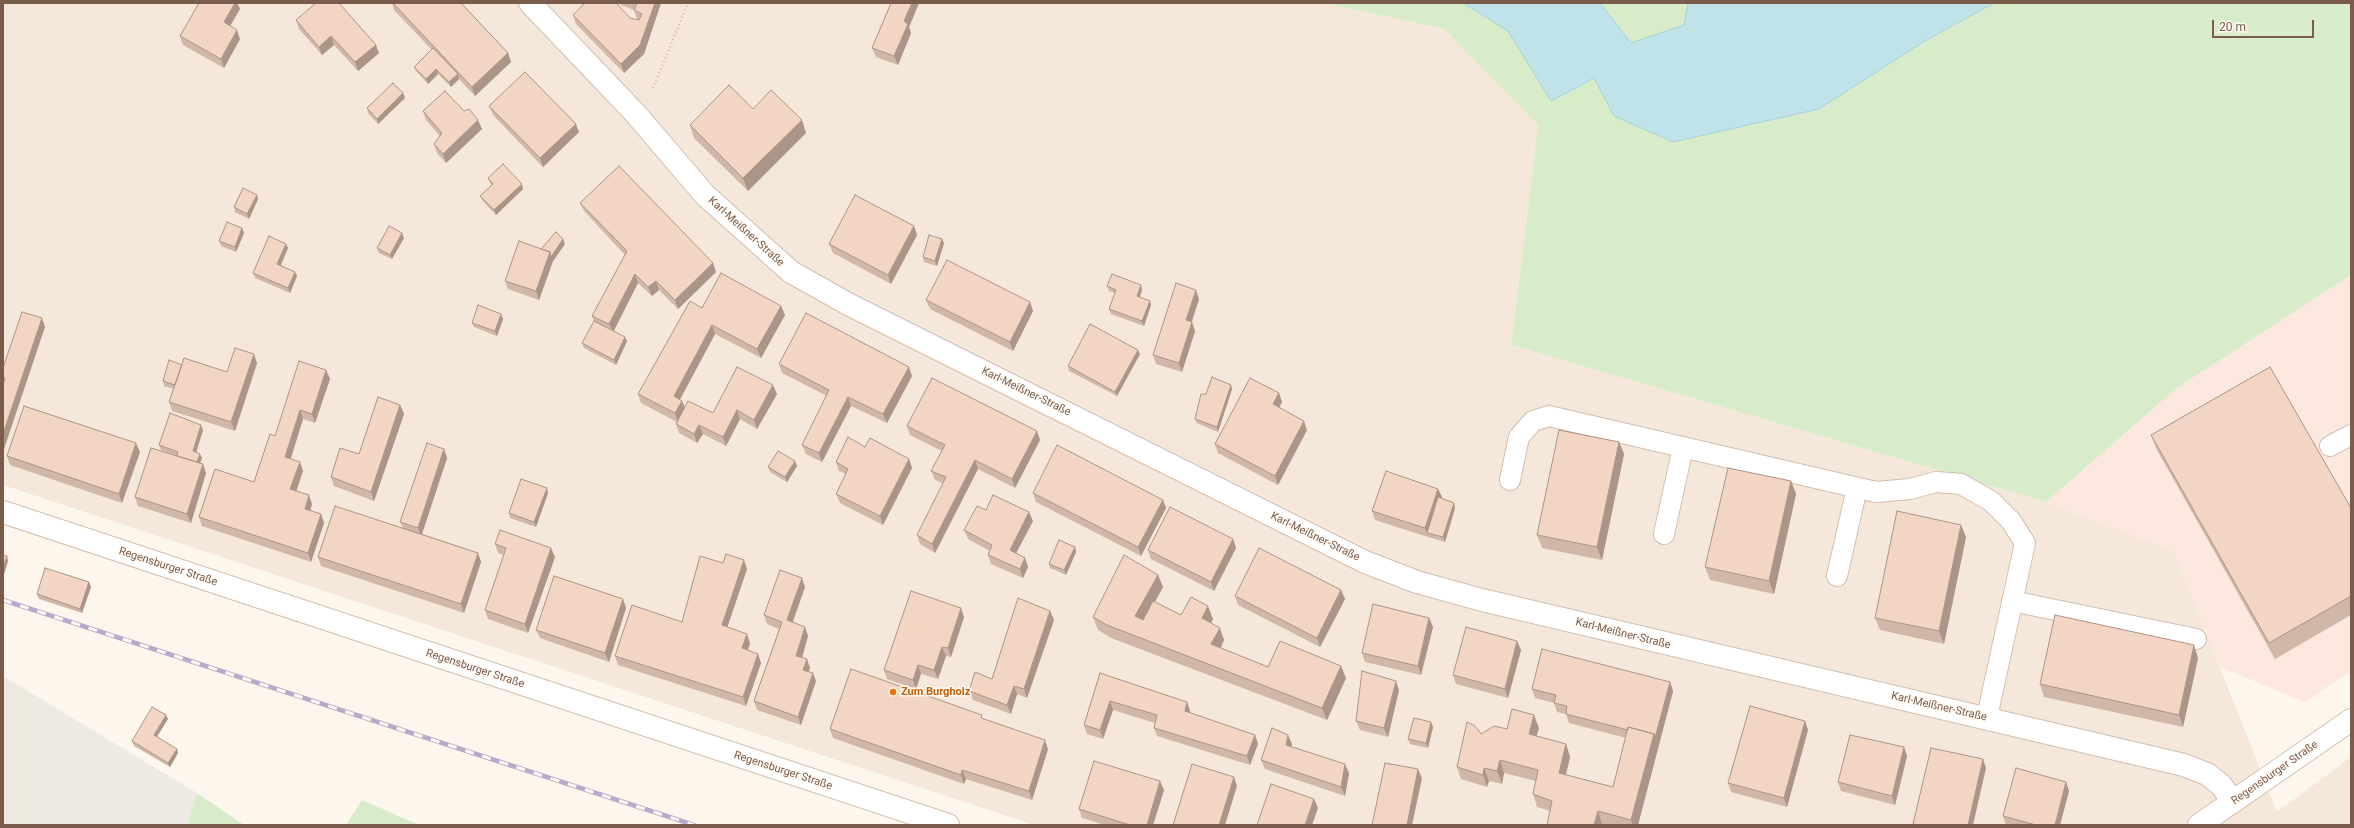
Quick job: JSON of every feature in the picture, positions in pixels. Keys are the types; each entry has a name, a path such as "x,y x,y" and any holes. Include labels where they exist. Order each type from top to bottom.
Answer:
{"street":[{"name":"Karl-Meißner-Straße","path":"530,3 635,113 705,195 791,272 848,304 1365,562 1417,582 1482,600 1722,657 1987,717 2184,765 2207,774 2221,785 2234,801"},
{"name":"Regensburger Straße","path":"3,512 948,825"},
{"name":"Regensburger Straße","path":"2199,825 2351,720"}],"lane":[{"path":"1510,480 1519,437 1533,421 1549,416 1876,492 1910,489 1936,482 1961,484 1992,501 2011,521 2025,543 1987,717"},
{"path":"2330,446 2351,435"},
{"path":"1664,534 1682,447"},
{"path":"1837,576 1857,488"},
{"path":"2012,601 2196,639"}],"path":[{"path":"635,113 656,85 688,3"}],"shaded area":[{"path":"3,3 1323,3 1444,29 1538,125 1511,345 2046,502 2174,551 2277,812 2351,757 2351,825 1034,825 3,485"},
{"path":"2351,275 2351,671 2305,702 2220,667 2174,551 2046,502 2177,388"},
{"path":"3,676 197,793 187,825 3,825"}],"green space":[{"path":"1323,3 2351,3 2351,275 2177,388 2046,502 1511,345 1538,125 1444,29"},
{"path":"197,793 244,825 187,825"},
{"path":"362,800 419,825 346,825"}],"water":[{"path":"1463,3 1600,3 1631,43 1684,25 1688,3 1994,3 1923,42 1819,109 1673,142 1614,116 1594,78 1551,101 1508,31"}],"building":[{"path":"199,3 235,3 224,22 237,30 221,59 180,36"},
{"path":"316,3 339,3 376,45 355,62 331,36 319,47 296,20"},
{"path":"393,3 461,3 508,53 472,87"},
{"path":"585,3 616,3 630,18 639,20 642,14 634,10 637,3 655,3 640,45 621,64 573,15"},
{"path":"891,3 912,3 904,21 908,24 894,56 872,48"},
{"path":"433,48 458,74 449,82 436,69 426,79 414,67"},
{"path":"525,72 576,124 540,158 489,106"},
{"path":"393,83 403,93 377,119 367,108"},
{"path":"729,85 753,109 771,90 802,120 743,178 690,125"},
{"path":"445,91 464,111 469,109 478,120 443,154 434,144 442,133 423,111"},
{"path":"503,164 522,184 494,210 480,196 493,184 488,178"},
{"path":"619,166 713,263 675,300 656,281 648,287 635,274 609,324 592,316 627,251 580,203"},
{"path":"243,188 257,195 247,214 234,207"},
{"path":"855,195 914,226 888,275 829,244"},
{"path":"227,222 242,228 235,247 219,241"},
{"path":"389,226 402,233 390,255 377,248"},
{"path":"556,232 563,239 551,257 550,252 541,249"},
{"path":"929,235 942,239 935,261 923,257"},
{"path":"269,236 286,244 277,264 295,272 288,288 253,273"},
{"path":"519,241 550,252 536,291 505,281"},
{"path":"947,260 1030,302 1010,342 926,300"},
{"path":"721,273 781,306 757,349 712,325 674,396 682,401 675,413 638,394 690,301 702,308"},
{"path":"1112,274 1141,285 1137,296 1150,301 1142,321 1109,309 1116,290 1107,286"},
{"path":"1176,283 1196,290 1186,320 1192,322 1179,363 1153,355"},
{"path":"478,305 501,314 495,331 472,323"},
{"path":"22,312 42,318 3,434 3,385 5,378 3,377 3,368"},
{"path":"806,313 909,367 883,414 848,397 819,453 802,445 829,390 779,364"},
{"path":"594,321 625,337 614,360 582,343"},
{"path":"1090,324 1138,350 1115,392 1068,366"},
{"path":"235,348 254,354 231,422 169,402 184,358 227,372"},
{"path":"169,360 182,365 175,385 163,381"},
{"path":"299,361 326,370 312,414 300,410 285,457 300,462 290,489 309,495 305,509 321,514 308,553 199,517 215,469 254,482 270,434 275,436"},
{"path":"737,367 773,385 754,420 737,410 723,437 699,425 694,434 676,424 688,401 713,413"},
{"path":"2270,367 2351,508 2351,596 2269,643 2151,435"},
{"path":"1212,377 1231,385 1217,427 1195,419 1201,394 1206,394"},
{"path":"932,378 1037,431 1012,479 975,460 932,544 917,535 946,477 931,471 945,445 907,426"},
{"path":"1250,378 1279,393 1273,404 1304,421 1275,476 1215,444"},
{"path":"378,397 400,405 371,492 331,477 340,448 359,454"},
{"path":"24,406 136,443 119,494 7,456"},
{"path":"170,413 201,425 193,451 200,454 197,462 177,456 178,452 159,445"},
{"path":"1559,430 1619,442 1597,547 1537,535"},
{"path":"848,437 865,447 870,438 909,459 880,516 836,494 848,469 836,462"},
{"path":"427,443 444,449 418,528 400,522"},
{"path":"1057,445 1163,500 1138,547 1033,493"},
{"path":"151,448 203,464 187,514 135,497"},
{"path":"778,451 795,461 785,477 768,467"},
{"path":"1728,468 1791,481 1769,581 1705,567"},
{"path":"1386,471 1438,489 1425,528 1372,511"},
{"path":"521,479 547,488 534,522 509,513"},
{"path":"993,495 1029,512 1010,550 1025,558 1020,569 988,555 992,545 964,530 977,506 986,510"},
{"path":"1438,497 1454,503 1443,537 1427,533"},
{"path":"335,506 478,553 461,604 318,557"},
{"path":"1170,507 1233,539 1211,582 1148,550"},
{"path":"1897,511 1961,525 1939,631 1875,618"},
{"path":"500,530 551,548 525,624 485,610 506,548 495,544"},
{"path":"1059,540 1075,547 1064,570 1049,564"},
{"path":"1259,548 1341,590 1317,638 1235,596"},
{"path":"726,554 744,560 722,625 747,634 742,648 758,654 743,697 615,656 632,605 682,622 700,556 723,563"},
{"path":"3,555 7,556 3,568"},
{"path":"1124,555 1158,575 1135,616 1143,620 1153,601 1181,615 1191,597 1208,606 1202,618 1220,628 1211,644 1268,667 1280,641 1341,666 1322,708 1107,625 1093,617"},
{"path":"45,568 89,582 80,609 37,594"},
{"path":"780,570 802,578 787,620 805,627 796,656 807,659 803,670 813,673 798,717 754,701 782,622 764,615"},
{"path":"554,576 623,599 605,653 536,630"},
{"path":"911,591 961,608 948,648 942,647 934,670 918,665 913,680 884,670"},
{"path":"1018,598 1050,611 1024,689 1014,686 1007,705 969,691 975,672 992,679"},
{"path":"1373,604 1429,618 1418,666 1362,653"},
{"path":"2055,615 2194,645 2179,715 2040,684"},
{"path":"1466,627 1517,641 1505,689 1453,675"},
{"path":"1542,649 1670,682 1655,738 1654,734 1628,727 1628,730 1566,714 1567,706 1554,703 1556,695 1532,689"},
{"path":"851,669 982,715 981,718 1045,740 1029,791 962,770 961,775 830,729"},
{"path":"1362,671 1396,681 1384,728 1356,721"},
{"path":"1100,673 1187,702 1185,711 1255,735 1247,756 1154,728 1157,715 1110,701 1100,730 1084,725"},
{"path":"1750,706 1805,721 1784,798 1728,783"},
{"path":"152,707 166,715 154,735 177,749 168,763 132,741"},
{"path":"1512,709 1534,715 1529,734 1566,744 1559,773 1613,787 1628,727 1654,734 1631,820 1598,811 1594,825 1547,825 1552,801 1533,794 1538,770 1500,760 1497,771 1484,768 1483,775 1457,767 1467,722 1475,726 1481,734 1494,726 1507,729"},
{"path":"1414,718 1431,722 1426,743 1408,739"},
{"path":"1272,728 1288,735 1286,745 1345,764 1341,787 1261,760"},
{"path":"1850,735 1904,747 1892,796 1838,782"},
{"path":"1931,748 1983,759 1968,825 1913,824"},
{"path":"1094,761 1160,781 1147,825 1130,825 1079,809"},
{"path":"1385,763 1418,769 1407,825 1372,825"},
{"path":"1192,764 1234,777 1219,825 1173,825"},
{"path":"2016,768 2066,782 2055,825 2036,825 2003,816"},
{"path":"1271,784 1314,799 1305,825 1257,825"}],"railway":[{"path":"3,600 694,825"}],"place":[{"name":"Zum Burgholz","path":"893,692"}]}
